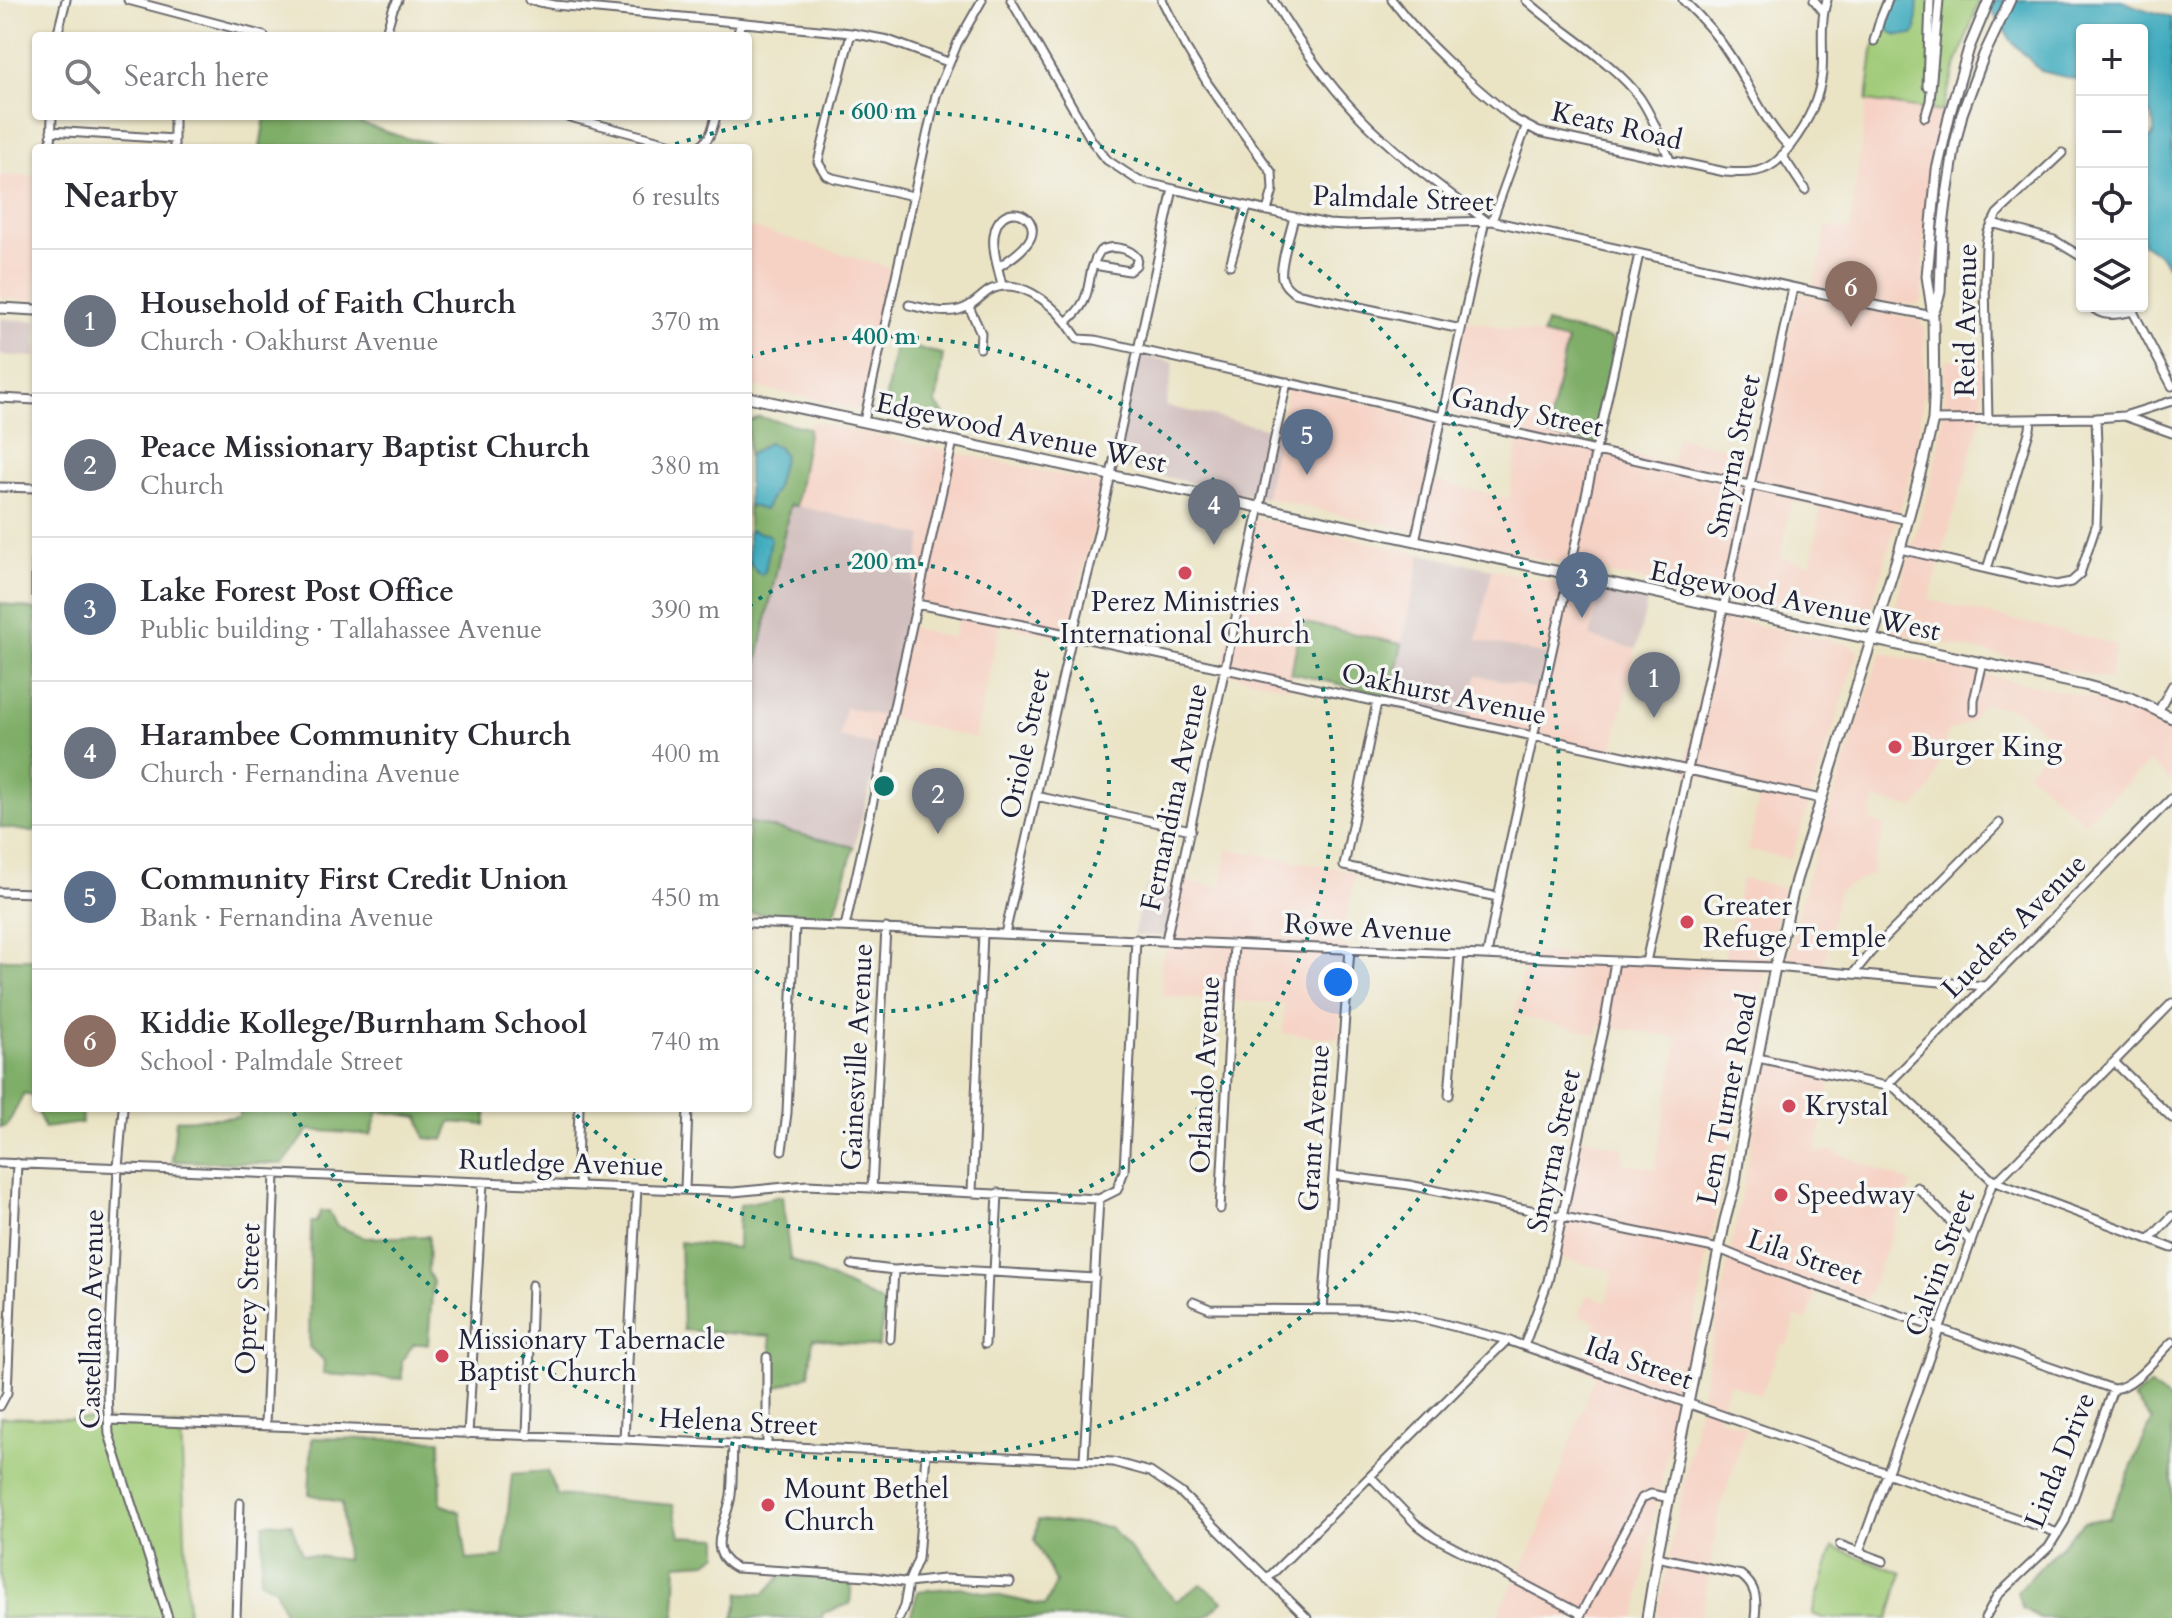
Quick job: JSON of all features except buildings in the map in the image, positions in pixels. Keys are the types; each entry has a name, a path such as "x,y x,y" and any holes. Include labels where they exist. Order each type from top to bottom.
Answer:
{"main road":[{"name":"Lem Turner Road","path":"1647,1618 1719,1249 1735,1183 1775,967 1796,880 1900,549 1933,420 1933,316 1927,276 1937,170 1969,48 1989,0"},
{"name":"Lem Turner Road","path":"1933,316 1940,292 1942,235 1962,114 1984,55 2010,0"},
{"path":"0,308 32,310"},
{"name":"Edgewood Avenue West","path":"752,398 1983,662 2109,691 2172,718"}],"street":[{"path":"58,32 66,0"},
{"path":"128,0 249,32"},
{"path":"386,32 398,0"},
{"path":"529,0 851,33 888,40 948,62"},
{"path":"864,421 936,95 948,62 980,3 988,0"},
{"path":"1004,0 1012,2"},
{"path":"1162,0 1208,84 1272,173 1273,190 1267,211"},
{"path":"1273,0 1301,43 1357,114 1413,165 1488,220"},
{"name":"Keats Road","path":"1392,0 1419,35 1444,59 1526,127 1725,172 1759,170 1773,165 1782,155"},
{"path":"1526,0 1615,71 1632,89 1650,117 1670,160"},
{"path":"1683,0 1712,30 1776,133 1789,147"},
{"path":"1814,0 1823,11"},
{"path":"1805,190 1782,155 1806,123 1818,96 1823,56 1823,11 1827,0"},
{"path":"1874,41 1888,0"},
{"path":"1930,0 1925,117 1930,101 1939,0"},
{"name":"Palmdale Street","path":"1012,2 1092,141 1107,160 1139,181 1328,224 1488,220 1933,316"},
{"path":"738,32 741,23"},
{"path":"851,33 818,162 833,178 913,196"},
{"path":"51,144 52,120"},
{"path":"174,120 174,144"},
{"path":"581,120 672,144"},
{"path":"701,144 711,135 715,120"},
{"path":"1415,541 1488,220 1526,127"},
{"path":"51,131 174,139"},
{"name":"Reid Avenue","path":"1988,420 1985,270 1986,245 1992,223 2006,205 2062,153"},
{"name":"Oriole Street","path":"1005,934 1111,475 1173,189"},
{"path":"1230,265 1247,206"},
{"path":"909,305 937,312 957,311 1002,286 993,245 997,223 1007,213 1020,214 1029,222 1031,235 998,267"},
{"path":"1294,217 1281,272 1289,289 1295,293 1461,329"},
{"path":"1992,223 2054,240 2076,253"},
{"path":"1066,322 1082,307 1094,265 1100,251 1111,247 1130,251 1137,258 1136,265 1129,271 1094,265"},
{"path":"1487,955 1639,254"},
{"name":"Gandy Street","path":"1002,286 1029,292 1052,305 1078,339 1137,349 1908,520"},
{"name":"Smyrna Street","path":"1646,962 1793,288"},
{"path":"969,307 981,333 980,348"},
{"path":"2099,312 2112,315 2122,312"},
{"path":"2134,312 2172,386"},
{"name":"Fernandina Avenue","path":"1166,940 1287,382"},
{"path":"0,398 32,400"},
{"path":"1933,420 2124,416 2172,401"},
{"path":"2124,416 2172,433"},
{"path":"1900,549 2056,585 2071,582 2080,574 2097,517 2096,418"},
{"path":"1987,569 2031,420"},
{"name":"Gainesville Avenue","path":"845,927 953,441"},
{"path":"0,487 32,488"},
{"name":"Oakhurst Avenue","path":"917,604 1821,799"},
{"path":"1974,711 1983,662"},
{"path":"2159,710 2172,686"},
{"path":"1377,702 1344,866 1498,897"},
{"path":"1036,796 1191,830"},
{"name":"Lueders Avenue","path":"1887,1085 2172,798"},
{"path":"1853,974 1999,823"},
{"path":"0,892 32,893"},
{"name":"Rowe Avenue","path":"752,923 1775,967 1985,986"},
{"path":"782,1150 787,1113 795,925"},
{"name":"Gainesville Avenue","path":"872,1188 886,928"},
{"path":"972,1192 983,933"},
{"name":"Fernandina Avenue","path":"1117,1190 1124,1171 1136,939"},
{"name":"Orlando Avenue","path":"1220,1209 1234,944"},
{"name":"Grant Avenue","path":"1323,1310 1350,949"},
{"path":"1449,1095 1460,954"},
{"name":"Smyrna Street","path":"1524,1346 1548,1281 1605,1021 1615,961"},
{"name":"Calvin Street","path":"1859,1552 1993,1181 2001,1177 2172,1003"},
{"path":"1758,1058 1887,1085 1902,1094 1993,1181 2172,1248"},
{"path":"2114,1062 2172,1118"},
{"name":"Castellano Avenue","path":"123,1112 108,1382 109,1434 168,1618"},
{"path":"579,1112 577,1165 580,1186"},
{"path":"685,1189 688,1112"},
{"name":"Rutledge Avenue","path":"0,1163 733,1192 795,1185 1099,1199 1117,1190"},
{"path":"0,1406 7,1393 17,1163"},
{"name":"Oprey Street","path":"265,1425 275,1174"},
{"name":"Lila Street","path":"1333,1175 1409,1185 1719,1249 1759,1266 2113,1389"},
{"path":"468,1434 483,1182"},
{"path":"1917,1187 1970,1241"},
{"path":"624,1439 637,1188"},
{"path":"985,1344 998,1193"},
{"path":"1084,1460 1099,1199"},
{"path":"2149,1240 2172,1216"},
{"path":"852,1265 894,1270 923,1268 1095,1278"},
{"path":"890,1339 894,1270"},
{"path":"527,1436 532,1285"},
{"name":"Ida Street","path":"1193,1302 1210,1309 1367,1310 1405,1314 1507,1340 2058,1533"},
{"path":"1267,1579 1507,1340"},
{"name":"Linda Drive","path":"1985,1618 1997,1596 2040,1556 2058,1533 2076,1496 2113,1389 2122,1388 2172,1342"},
{"path":"767,1357 767,1446"},
{"name":"Helena Street","path":"108,1420 624,1439 1113,1462 1150,1472 1181,1493 1307,1618"},
{"path":"733,1444 731,1497 719,1542 722,1558 736,1568 868,1576 908,1583 943,1579 1010,1582"},
{"path":"899,1618 918,1559 926,1453"},
{"path":"1371,1477 1415,1523 1434,1537 1580,1616 1642,1498 1651,1494 1670,1498"},
{"path":"236,1618 240,1503"},
{"path":"1840,1545 1883,1561"},
{"path":"1657,1557 1741,1575 1756,1593 1755,1618"},
{"path":"1290,1618 1298,1610"}],"shaded area":[{"path":"1867,101 1942,112 1924,239 1923,298 1918,305 1896,304 1812,287 1826,227 1850,229"},
{"path":"0,175 32,176 32,300 0,298"},
{"path":"752,228 893,269 865,394 856,409 752,386"},
{"path":"1797,293 1920,320 1924,327 1925,382 1918,439 1867,621 1862,625 1567,565 1265,498 1288,386 1437,419 1425,478 1509,499 1520,430 1446,412 1466,320 1567,340 1595,445 1671,464 1677,437 1761,456","holes":["1792,501 1821,508 1811,564 1780,557"]},
{"path":"0,319 32,321 32,357 0,355"},
{"path":"1131,353 1174,362 1166,406 1279,431 1265,498 1108,465"},
{"path":"1945,359 1982,360 1983,412 1929,600 2116,644 2109,679 1893,632 1889,628 1934,469 1945,396"},
{"path":"810,421 1104,485 1067,638 1000,624 975,738 887,717 905,626 953,638 959,615 909,604 923,536 796,506"},
{"path":"790,504 923,536 887,717 845,707 840,737 881,747 854,847 752,823 752,688"},
{"path":"1253,517 1421,554 1402,644 1301,622 1289,687 1221,672"},
{"path":"1421,554 1492,569 1477,640 1547,655 1540,690 1477,675 1466,724 1388,707"},
{"path":"1492,569 1600,592 1590,637 1636,649 1611,756 1466,724 1477,675 1540,690 1547,656 1476,640"},
{"path":"1600,592 1647,602 1636,649 1590,637"},
{"path":"1715,616 1851,645 1858,651 1791,859 1748,850 1761,790 1684,772"},
{"path":"1882,653 2097,699 2154,719 2172,729 2172,783 2150,762 2084,822 2027,771 2055,742 2018,710 1983,704 1970,722 1948,731 1933,785 1915,808 1875,799 1870,821 1885,826 1871,874 1838,891 1824,968 1788,962 1806,882"},
{"path":"845,706 887,717 881,747 840,737"},
{"path":"1228,849 1356,872 1340,944 1347,945 1339,1039 1283,1033 1284,1004 1163,996 1161,961 1172,936 1182,881 1220,887"},
{"path":"1742,879 1783,888 1654,1516 1636,1618 1496,1618 1538,1535 1596,1375 1579,1368 1596,1324 1579,1315 1587,1295 1607,1302 1613,1271 1557,1258 1582,1137 1623,1149 1623,1164 1655,1168 1678,1038 1599,1025 1597,1034 1515,1015 1526,953 1723,962"},
{"path":"1146,887 1180,892 1172,936 1133,935"},
{"path":"1769,1056 1833,1069 1815,1153 1831,1151 1911,1183 1867,1299 1819,1282 1807,1320 1795,1317 1787,1345 1781,1344 1761,1395 1729,1383 1717,1417 1746,1427 1720,1509 1701,1618 1657,1618"}],"green space":[{"path":"1891,0 1979,0 1942,112 1867,101 1873,51"},
{"path":"264,120 351,120 405,138 441,144 261,144"},
{"path":"1546,323 1612,339 1611,369 1595,445 1547,435 1567,341 1543,335"},
{"path":"895,344 943,354 936,404 948,419 947,424 895,411 886,397"},
{"path":"759,417 809,428 796,506 790,505 752,688 752,566 757,573 764,572 769,535 752,531 752,500 768,443 752,453 752,420"},
{"path":"0,603 32,609 32,832 0,827"},
{"path":"1301,622 1402,644 1390,696 1291,673"},
{"path":"752,823 854,847 833,919 752,913"},
{"path":"0,959 32,959 32,1097 24,1093 7,1126 0,1127"},
{"path":"38,1112 81,1112 82,1123 44,1128"},
{"path":"240,1112 378,1112 371,1135 309,1130 283,1164 172,1161 176,1120 239,1117"},
{"path":"385,1112 487,1112 485,1125 451,1122 444,1140 425,1138 419,1117"},
{"path":"782,1196 790,1259 886,1304 878,1347 813,1338 809,1375 775,1388 770,1336 683,1330 680,1242 738,1248 739,1205"},
{"path":"321,1211 329,1211 336,1225 365,1238 429,1236 428,1272 433,1282 428,1344 414,1344 402,1360 402,1379 323,1374 324,1361 309,1347 311,1222 316,1222"},
{"path":"2149,1385 2172,1402 2172,1614 2167,1618 2040,1618 2022,1608 2017,1592 2083,1522 2109,1518 2152,1421 2134,1398"},
{"path":"0,1417 101,1420 181,1427 188,1618 0,1618"},
{"path":"312,1438 440,1440 441,1504 460,1512 467,1560 503,1557 512,1474 547,1471 557,1495 673,1505 680,1536 718,1538 718,1554 707,1562 677,1564 675,1618 286,1618 275,1589 260,1581 264,1524 291,1523 302,1554 346,1560 342,1503 309,1494"},
{"path":"1038,1520 1110,1527 1176,1601 1201,1584 1223,1601 1204,1618 910,1618 918,1591 960,1587 1045,1606 1056,1583 1035,1541"},
{"path":"1833,1547 1902,1573 1889,1618 1823,1618 1812,1614"},
{"path":"782,1575 852,1580 850,1604 823,1613 822,1618 734,1618 740,1593 764,1594"}],"water":[{"path":"1897,0 1918,0 1916,31 1913,35 1897,35 1887,30 1888,18"},
{"path":"1985,0 2122,0 2172,18 2172,272 2160,255 2148,247 2148,139 2154,130 2153,119 2148,112 2148,24 2076,24 2076,80 2041,71 2013,43"},
{"path":"768,443 784,454 776,488 764,510 752,506 752,453"},
{"path":"752,531 769,535 771,539 765,572 761,575 752,566"}],"place":[{"name":"Kiddie Kollege/Burnham School","path":"1851,327"},
{"name":"Community First Credit Union","path":"1307,475"},
{"name":"Harambee Community Church","path":"1214,545"},
{"name":"Perez Ministries International Church","path":"1185,573"},
{"name":"Lake Forest Post Office","path":"1582,618"},
{"name":"Household of Faith Church","path":"1654,718"},
{"name":"Burger King","path":"1895,747"},
{"name":"Peace Missionary Baptist Church","path":"938,834"},
{"name":"Greater Refuge Temple","path":"1687,922"},
{"name":"Krystal","path":"1789,1106"},
{"name":"Speedway","path":"1781,1195"},
{"name":"Missionary Tabernacle Baptist Church","path":"442,1356"},
{"name":"Mount Bethel Church","path":"768,1505"}]}
